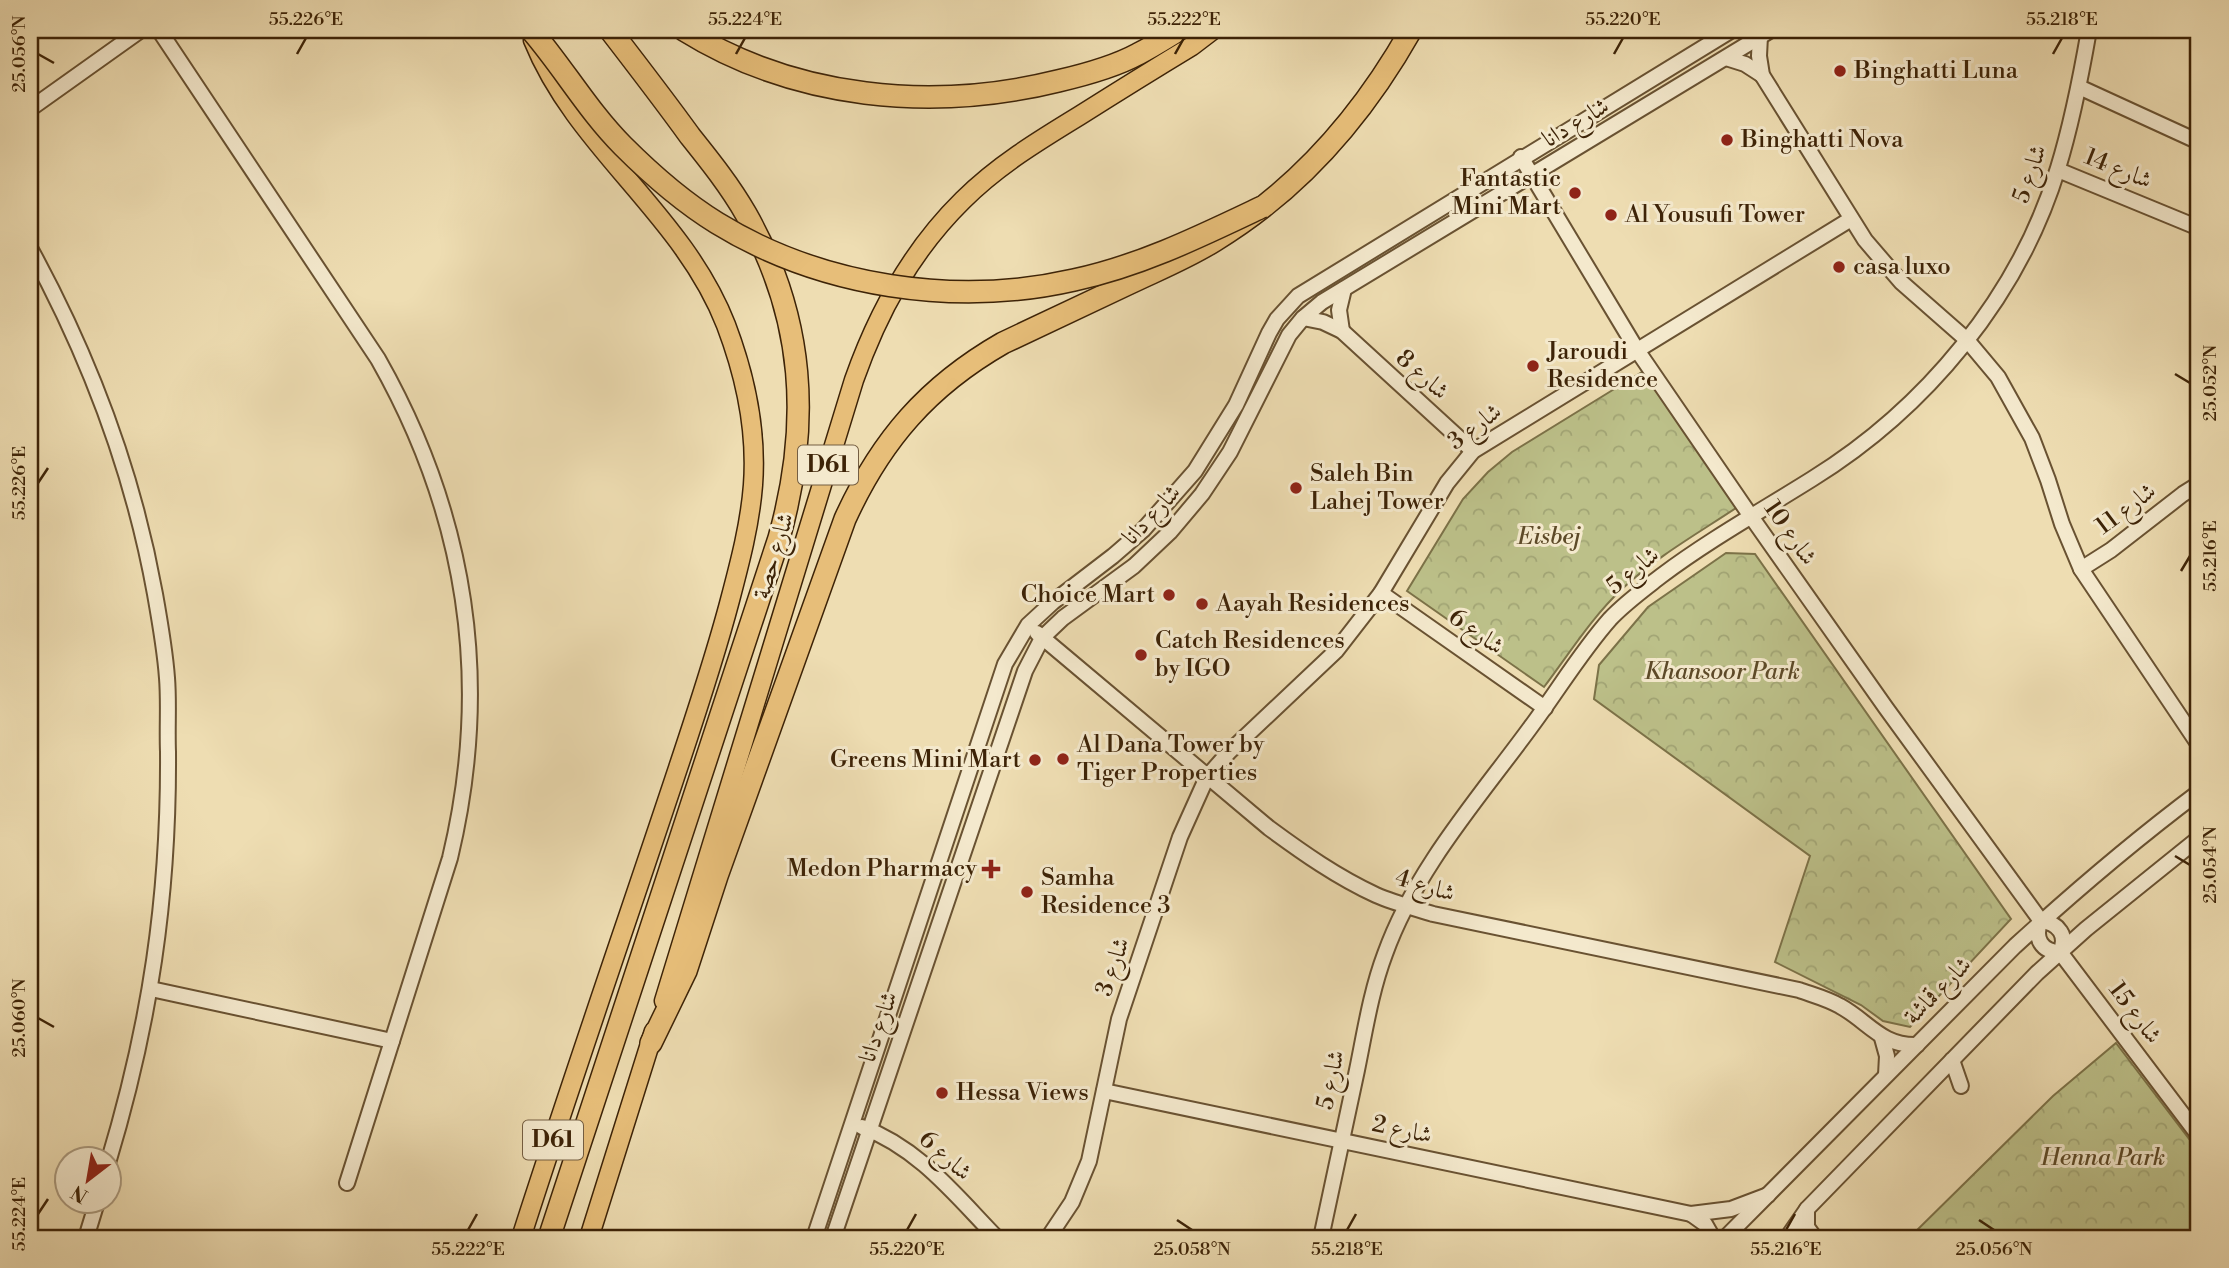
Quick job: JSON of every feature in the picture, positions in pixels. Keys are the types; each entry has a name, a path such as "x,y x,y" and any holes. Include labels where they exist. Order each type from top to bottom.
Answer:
{"highway":[{"path":"530,30 622,145 684,200 716,223 765,248 829,272 870,282 965,292 1034,288 1074,281 1153,256 1262,207"},
{"path":"548,1238 779,538 796,461 799,421 793,342 782,298 746,213 610,30"},
{"path":"684,30 745,61 778,73 855,92 900,98 956,98 1032,88 1081,75 1136,55 1179,30"},
{"path":"651,1043 686,971 717,876 845,519 858,491 890,439 909,416 954,374 1003,342 1187,256 1230,231 1262,207 1317,159 1365,103 1411,30"}],"main road":[{"name":"شارع حصة","path":"521,1238 713,663 751,509 753,459 746,389 717,303 691,256 578,118 549,74 530,30"},
{"name":"شارع حصة","path":"589,1238 854,380 868,340 887,301 935,230 964,199 996,171 1031,145 1192,46 1213,30"}],"street":[{"path":"30,109 141,30"},
{"path":"159,30 378,359 422,446 452,539 464,603 470,668 470,733 466,774 450,858 347,1183"},
{"name":"شارع دانا","path":"814,1238 1005,664 1028,625 1053,602 1114,556 1170,502 1217,439 1269,333 1298,296 1732,30"},
{"name":"شارع 5","path":"1321,1238 1376,981 1406,905 1442,848 1593,640 1629,600 1688,556 1813,479 1875,434 1932,382 1967,340 2011,275 2030,238 2058,170 2079,87 2089,30"},
{"path":"1766,33 1759,56 1762,75 1851,219 1874,251 1901,282 1967,340 1998,377 2032,438 2081,569 2199,745"},
{"name":"شارع دانا","path":"833,1238 1021,683 1042,638 1063,618 1134,566 1170,532 1202,494 1230,452 1289,335 1303,318 1322,302 1766,33"},
{"path":"1726,58 1745,64 1762,75"},
{"path":"2079,87 2199,142"},
{"name":"شارع 10","path":"1521,157 1637,350 1750,516 2041,921"},
{"name":"شارع 14","path":"2058,170 2199,228"},
{"name":"شارع 3","path":"1048,1238 1082,1182 1089,1161 1119,1019 1180,837 1206,777 1336,651 1381,593 1447,483 1473,451 1851,219"},
{"path":"30,248 68,323 106,414 138,516 158,612 167,677 167,831 160,923 151,989 136,1065 113,1146"},
{"path":"1342,331 1339,310 1344,289"},
{"name":"شارع 8","path":"1303,318 1323,322 1342,331 1473,451"},
{"name":"شارع 11","path":"2081,569 2199,484"},
{"name":"شارع 6","path":"1381,593 1545,708"},
{"name":"شارع 4","path":"1028,625 1206,777 1303,854 1377,895 1447,917 1799,990 1840,1006 1882,1038 1899,1044 1917,1045"},
{"name":"شارع قماشة","path":"1725,1238 2041,921 2153,826 2199,792"},
{"path":"1787,1238 1807,1209 2060,952 2199,838"},
{"path":"2041,921 2053,923 2061,931 2064,942 2060,952 2050,951 2042,946 2037,931 2041,921"},
{"name":"شارع 15","path":"2060,952 2199,1136"},
{"path":"151,989 392,1041"},
{"path":"1882,1038 1887,1056 1886,1075"},
{"path":"1952,1060 1961,1086"},
{"name":"شارع 2","path":"1104,1091 1691,1214 1731,1209 1768,1195"},
{"name":"شارع 6","path":"851,1122 892,1139 922,1161 997,1238"},
{"path":"1807,1209 1807,1227 1815,1238"},
{"path":"1691,1214 1705,1224 1713,1238"},
{"path":"86,1238 93,1216"}],"green space":[{"name":"Eisbej","path":"1650,367 1742,504 1665,555 1622,589 1591,624 1544,687 1407,591 1463,499 1488,472 1512,452"},
{"name":"Khansoor Park","path":"1726,553 1755,554 2011,919 1910,1027 1883,1021 1861,1005 1775,962 1810,856 1594,699 1599,665 1648,607"},
{"name":"Henna Park","path":"2116,1043 2199,1152 2199,1238 1909,1238 2053,1096"}],"place":[{"name":"Binghatti Luna","path":"1840,71"},
{"name":"Binghatti Nova","path":"1727,140"},
{"name":"Fantastic Mini Mart","path":"1575,193"},
{"name":"Al Yousufi Tower","path":"1611,215"},
{"name":"casa luxo","path":"1839,267"},
{"name":"Jaroudi Residence","path":"1533,366"},
{"name":"Saleh Bin Lahej Tower","path":"1296,488"},
{"name":"Choice Mart","path":"1169,595"},
{"name":"Aayah Residences","path":"1202,604"},
{"name":"Catch Residences by IGO","path":"1141,655"},
{"name":"Al Dana Tower by Tiger Properties","path":"1063,759"},
{"name":"Greens Mini Mart","path":"1035,760"},
{"name":"Medon Pharmacy","path":"991,869"},
{"name":"Samha Residence 3","path":"1027,892"},
{"name":"Hessa Views","path":"942,1093"}]}
